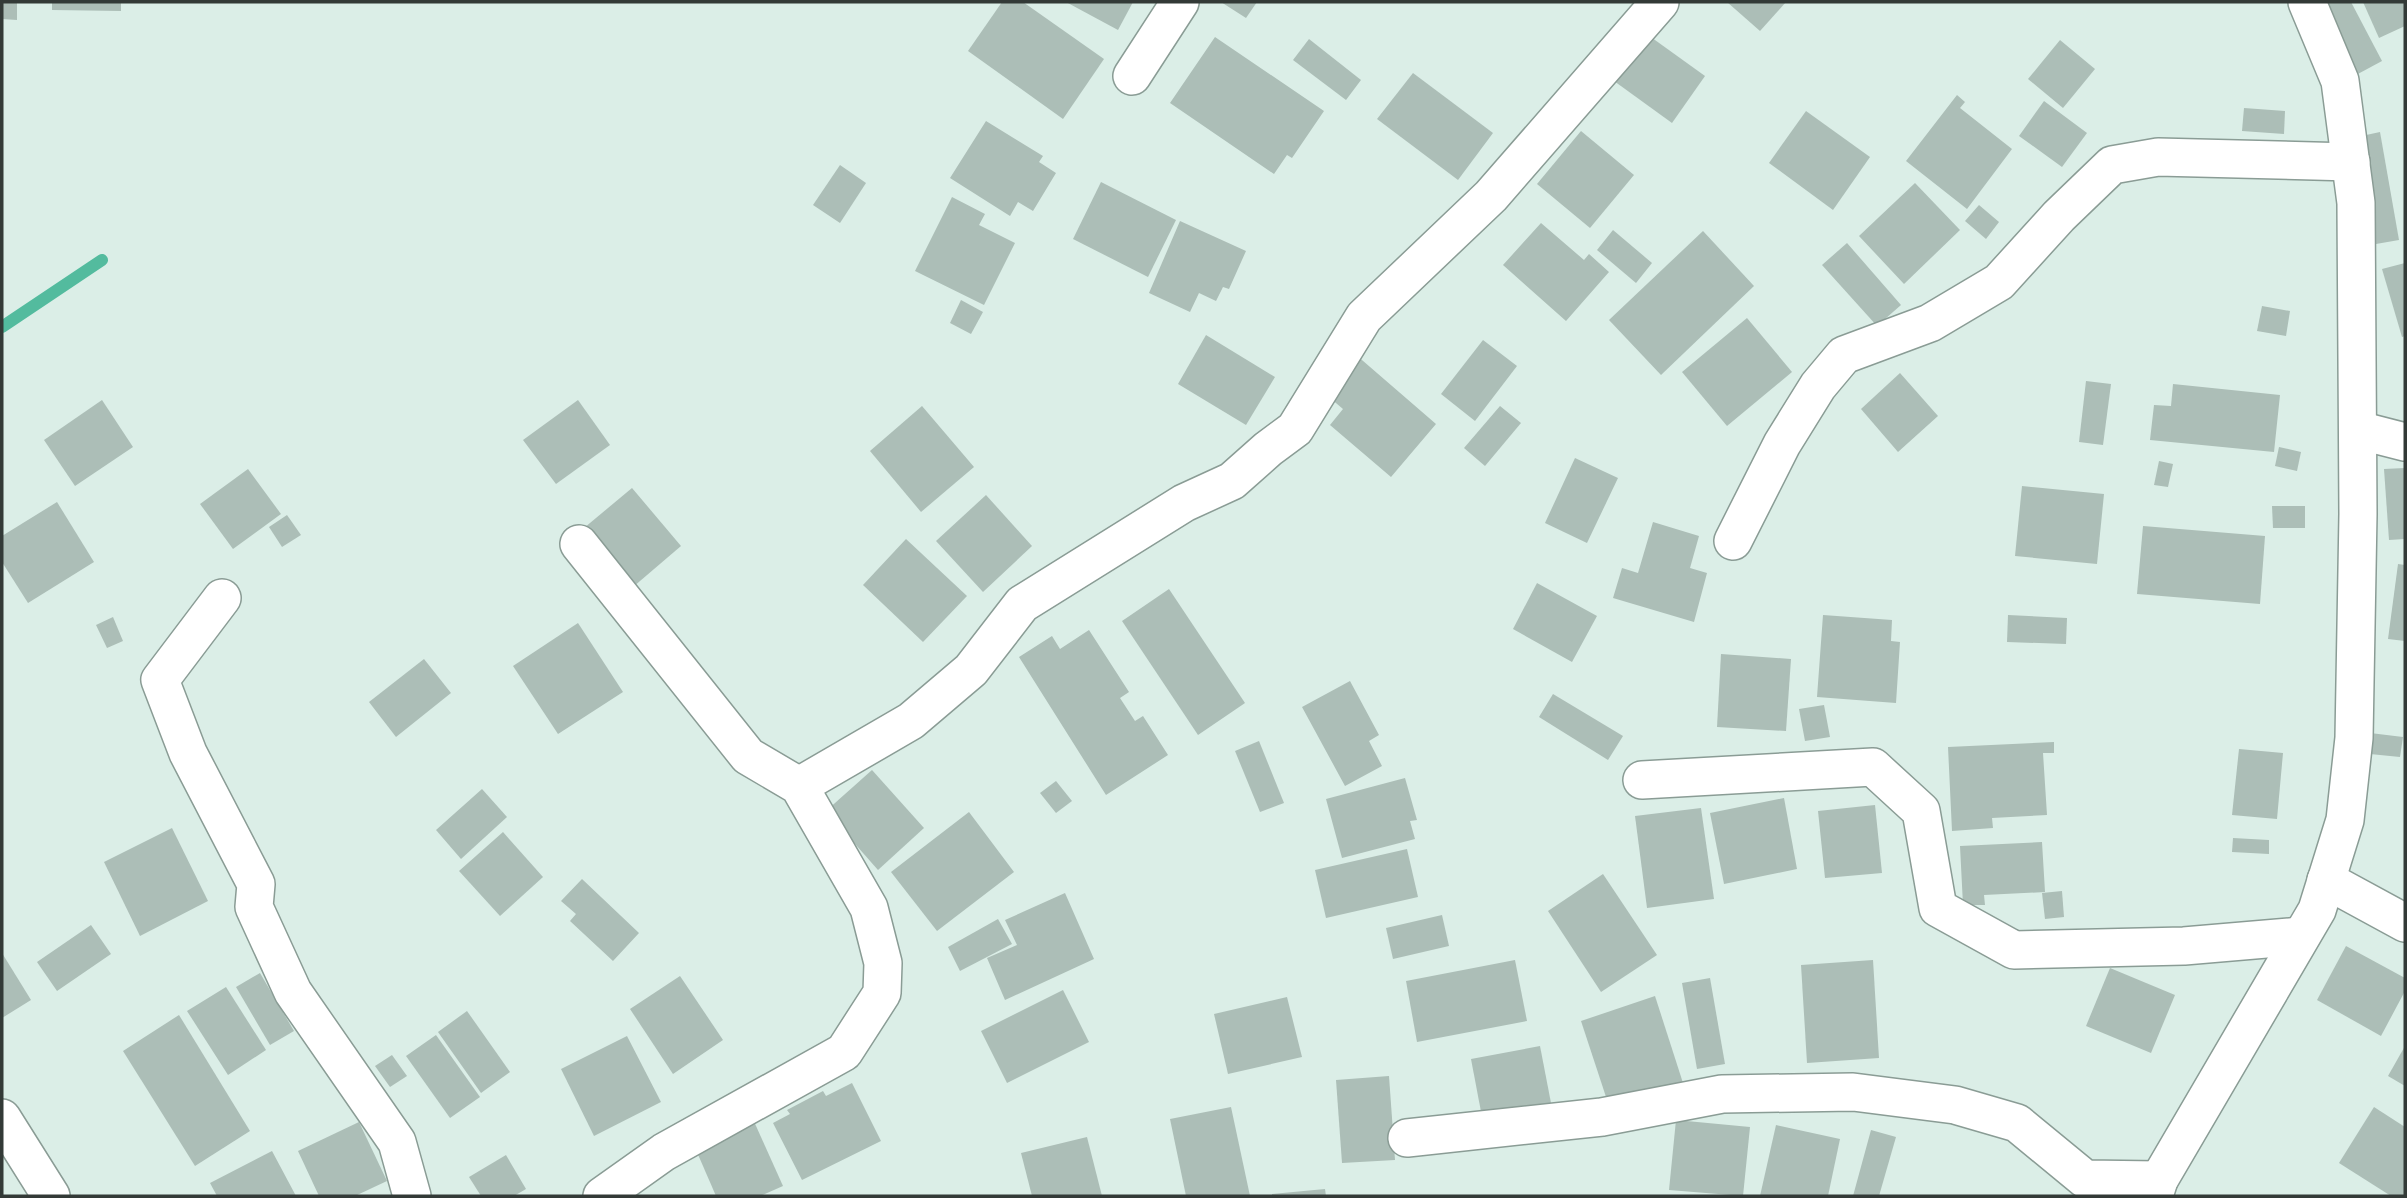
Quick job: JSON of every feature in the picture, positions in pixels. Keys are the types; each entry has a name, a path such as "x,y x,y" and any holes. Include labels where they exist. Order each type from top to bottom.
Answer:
{"street":[{"path":"1132,76 1180,2"},
{"path":"799,786 911,721 971,670 1022,604 1184,503 1232,481 1295,429 1364,317 1491,195 1660,2"},
{"path":"1407,1139 1602,1117 1722,1094 1853,1092 1955,1105 2017,1123 2085,1179 2157,1188 2317,910 2345,820 2354,738 2358,430 2356,203 2340,81 2307,2"},
{"path":"1733,541 1782,444 1818,386 1844,355 1930,323 1999,282 2059,216 2112,165 2158,157 2351,162"},
{"path":"2358,430 2405,442"},
{"path":"579,544 748,756 799,786 869,908 883,963 882,993 844,1052 664,1152 602,1196"},
{"path":"222,598 160,680 188,753 256,884 254,906 293,992 397,1142 412,1196"},
{"path":"1642,780 1872,768 1922,811 1938,908 2014,950 2184,946 2301,936"},
{"path":"2326,880 2405,923"},
{"path":"2,1118 51,1196"}],"building":[{"path":"2,2 17,2 17,20 2,19"},
{"path":"52,2 121,2 121,11 52,10"},
{"path":"1002,2 1023,2 1104,59 1063,119 968,51"},
{"path":"1066,2 1133,2 1118,30"},
{"path":"1221,2 1257,2 1246,18"},
{"path":"1727,2 1786,2 1760,31"},
{"path":"2317,2 2351,2 2382,61 2356,75"},
{"path":"2363,2 2405,2 2405,26 2379,38"},
{"path":"1648,35 1705,76 1672,123 1614,81"},
{"path":"1215,37 1324,111 1292,158 1287,155 1274,174 1170,103"},
{"path":"1309,39 1361,80 1346,100 1293,60"},
{"path":"2060,40 2095,69 2063,108 2028,79"},
{"path":"1413,73 1493,133 1458,180 1377,119"},
{"path":"1957,95 1965,102 1960,108 2012,149 1967,209 1906,161"},
{"path":"2044,101 2087,133 2062,167 2019,136"},
{"path":"2244,108 2285,111 2284,134 2242,131"},
{"path":"1806,111 1870,157 1833,210 1769,163"},
{"path":"986,121 1043,156 1039,162 1056,173 1033,211 1018,202 1010,216 950,178"},
{"path":"1581,131 1634,175 1590,228 1537,184"},
{"path":"2380,132 2399,240 2376,244 2357,137"},
{"path":"840,165 866,183 840,223 813,205"},
{"path":"1101,182 1176,220 1148,277 1073,239"},
{"path":"1915,183 1960,230 1904,284 1859,236"},
{"path":"952,197 985,214 979,225 1015,243 984,305 915,271"},
{"path":"1979,205 1999,222 1986,239 1965,221"},
{"path":"1180,221 1246,251 1229,289 1223,287 1216,301 1199,293 1190,312 1149,293"},
{"path":"1541,223 1584,260 1589,254 1609,272 1566,321 1503,265"},
{"path":"1613,230 1652,263 1636,283 1597,250"},
{"path":"1703,231 1754,286 1661,375 1609,320"},
{"path":"1847,243 1901,305 1877,326 1822,265"},
{"path":"2405,263 2405,336 2402,337 2382,269"},
{"path":"961,300 983,312 971,334 950,323"},
{"path":"2262,306 2290,311 2286,336 2257,331"},
{"path":"1747,318 1792,372 1727,426 1682,372"},
{"path":"1206,335 1275,377 1246,425 1178,384"},
{"path":"1483,340 1517,366 1475,421 1441,394"},
{"path":"1355,354 1436,424 1391,477 1330,425 1343,409 1323,392"},
{"path":"1900,373 1938,416 1898,452 1861,409"},
{"path":"2086,381 2111,384 2103,445 2079,442"},
{"path":"2173,384 2280,395 2274,452 2150,440 2154,405 2171,406"},
{"path":"102,400 133,447 75,486 44,440"},
{"path":"578,400 610,445 556,484 523,440"},
{"path":"922,406 974,467 921,512 870,451"},
{"path":"1500,406 1521,423 1485,466 1464,448"},
{"path":"2279,447 2301,452 2297,471 2275,466"},
{"path":"1575,458 1618,478 1587,543 1545,523"},
{"path":"2159,461 2173,464 2168,487 2154,485"},
{"path":"2405,468 2405,539 2389,540 2384,469"},
{"path":"248,469 281,514 233,549 200,504"},
{"path":"2022,486 2104,494 2097,564 2015,556"},
{"path":"632,488 681,546 633,587 584,528"},
{"path":"986,495 1032,546 983,592 936,541"},
{"path":"57,502 94,562 28,603 2,562 2,536"},
{"path":"2272,506 2305,506 2305,528 2273,528"},
{"path":"287,515 301,535 282,547 269,527"},
{"path":"1653,522 1699,536 1690,568 1707,573 1694,622 1613,598 1622,568 1638,573"},
{"path":"2143,526 2265,536 2260,604 2137,594"},
{"path":"906,539 967,596 923,642 863,585"},
{"path":"2398,564 2405,565 2405,641 2388,639"},
{"path":"1537,583 1597,616 1572,662 1513,629"},
{"path":"1169,589 1245,703 1198,735 1122,621"},
{"path":"1823,615 1892,620 1891,641 1900,642 1896,703 1817,697"},
{"path":"2008,615 2067,618 2066,644 2007,642"},
{"path":"113,617 123,641 107,648 96,625"},
{"path":"578,623 623,692 558,734 513,666"},
{"path":"1089,630 1129,692 1120,698 1135,721 1143,716 1168,755 1106,795 1019,657 1052,636 1060,649"},
{"path":"1721,654 1791,659 1786,731 1717,727"},
{"path":"424,659 451,693 396,737 369,702"},
{"path":"1350,681 1379,735 1369,741 1382,766 1345,786 1302,707"},
{"path":"1553,694 1623,736 1608,760 1539,717"},
{"path":"1824,705 1830,737 1805,741 1799,709"},
{"path":"2362,732 2403,737 2400,757 2360,753"},
{"path":"1259,741 1284,803 1260,812 1235,751"},
{"path":"2054,742 2054,753 2043,753 2047,815 1992,818 1993,828 1952,831 1948,747"},
{"path":"2239,749 2283,753 2277,819 2232,815"},
{"path":"872,770 924,828 878,870 826,811"},
{"path":"1405,778 1417,820 1410,821 1415,839 1342,858 1326,799"},
{"path":"1056,781 1072,801 1056,813 1040,793"},
{"path":"482,789 507,817 461,859 436,830"},
{"path":"1784,798 1797,869 1724,884 1710,813"},
{"path":"1875,805 1882,873 1825,878 1818,811"},
{"path":"1701,808 1714,899 1647,908 1635,816"},
{"path":"969,812 1014,872 937,931 891,872"},
{"path":"172,828 208,901 140,936 104,862"},
{"path":"503,832 543,877 500,916 459,871"},
{"path":"2233,838 2269,840 2269,854 2232,852"},
{"path":"2042,842 2045,892 1984,895 1985,905 1963,905 1960,846"},
{"path":"1407,849 1418,897 1326,918 1315,870"},
{"path":"1603,874 1657,955 1601,992 1548,911"},
{"path":"582,879 639,933 613,961 570,921 576,914 561,901"},
{"path":"2062,891 2064,917 2045,919 2042,893"},
{"path":"1065,893 1094,959 1005,1000 987,958 1017,945 1005,920"},
{"path":"1442,915 1449,946 1393,959 1386,928"},
{"path":"998,919 1012,944 960,971 948,947"},
{"path":"91,925 111,954 57,991 37,962"},
{"path":"2346,946 2405,978 2405,991 2381,1036 2317,1000"},
{"path":"2,953 31,1000 2,1018"},
{"path":"1515,960 1527,1021 1417,1042 1406,981"},
{"path":"1873,960 1879,1058 1807,1063 1801,965"},
{"path":"2110,968 2175,995 2151,1053 2086,1026"},
{"path":"260,973 294,1031 270,1045 236,987"},
{"path":"680,976 723,1040 673,1074 630,1009"},
{"path":"1710,978 1725,1064 1697,1069 1682,983"},
{"path":"226,987 266,1050 228,1075 187,1011"},
{"path":"1063,990 1089,1042 1007,1083 981,1031"},
{"path":"1655,996 1683,1083 1609,1106 1581,1021"},
{"path":"1287,997 1302,1057 1228,1074 1214,1014"},
{"path":"467,1011 510,1072 481,1093 438,1032"},
{"path":"179,1015 250,1131 195,1166 123,1051"},
{"path":"436,1035 480,1097 450,1118 406,1056"},
{"path":"627,1036 661,1102 594,1136 561,1069"},
{"path":"1540,1046 1551,1103 1482,1117 1471,1059"},
{"path":"2405,1046 2405,1086 2388,1076"},
{"path":"392,1055 407,1076 390,1087 375,1066"},
{"path":"1389,1076 1395,1160 1342,1163 1336,1080"},
{"path":"852,1083 881,1141 802,1180 773,1123 790,1114 787,1110 823,1091 826,1096"},
{"path":"1231,1107 1250,1196 1186,1196 1170,1119"},
{"path":"2374,1107 2405,1127 2405,1196 2391,1196 2339,1163"},
{"path":"752,1117 783,1186 760,1196 716,1196 693,1143"},
{"path":"1676,1120 1750,1127 1743,1196 1669,1190"},
{"path":"359,1122 387,1181 355,1196 319,1196 298,1151"},
{"path":"1776,1125 1840,1139 1828,1196 1760,1196"},
{"path":"1871,1130 1896,1137 1879,1196 1853,1196"},
{"path":"1087,1137 1102,1196 1032,1196 1021,1153"},
{"path":"272,1151 296,1196 217,1196 210,1183"},
{"path":"506,1155 526,1189 514,1196 481,1196 469,1177"},
{"path":"1325,1189 1326,1196 1272,1196 1272,1194"}],"waterway":[{"path":"2,327 102,260"}]}
